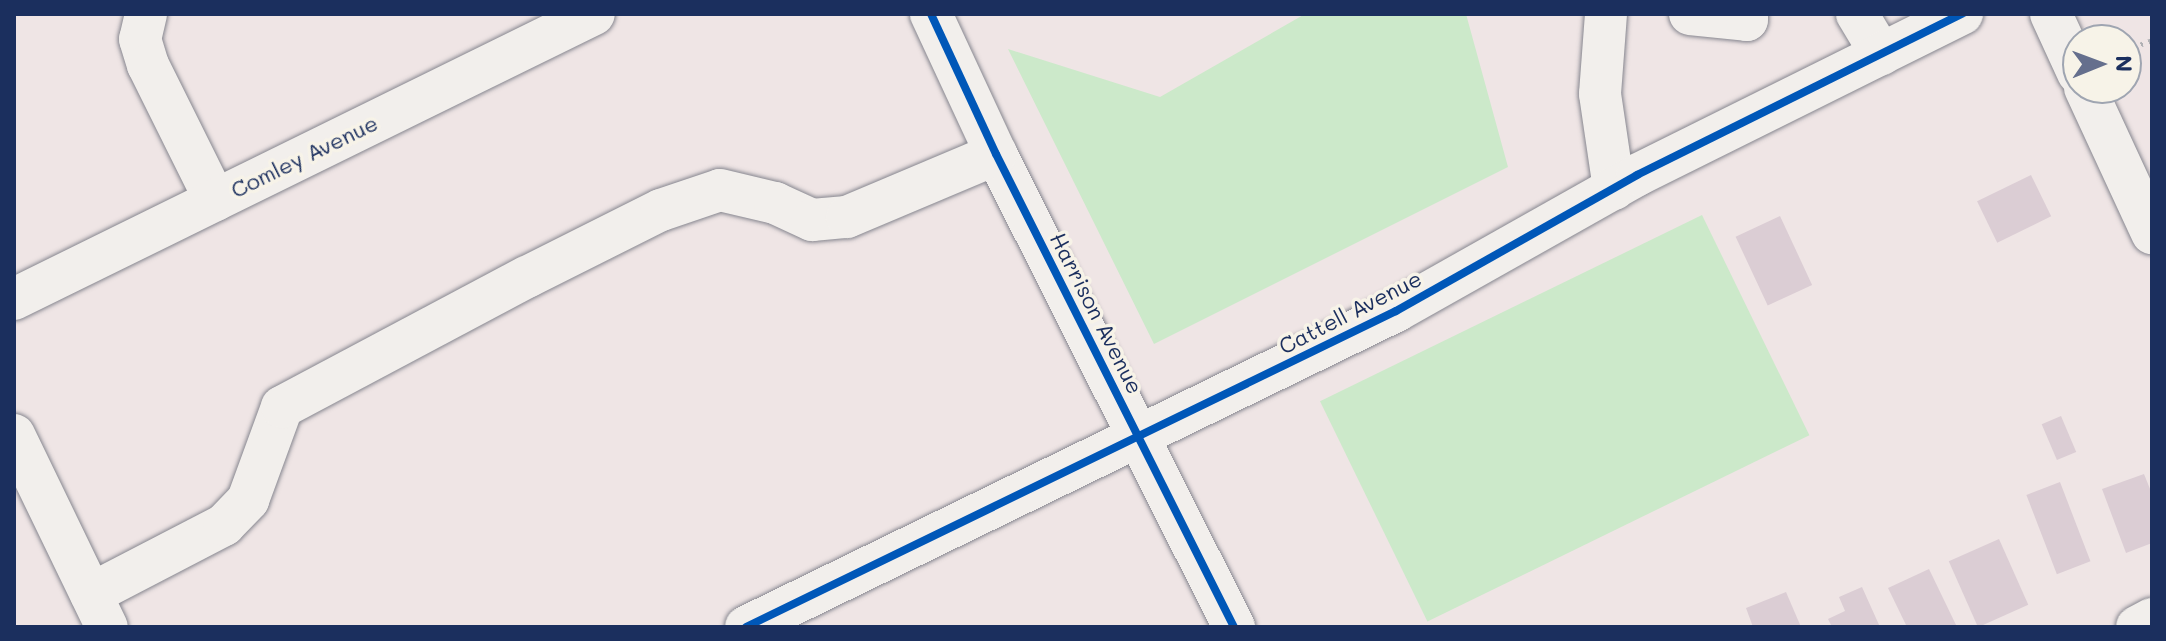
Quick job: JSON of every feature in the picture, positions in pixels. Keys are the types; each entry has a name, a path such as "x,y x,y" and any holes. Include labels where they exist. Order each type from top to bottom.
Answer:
{"street":[{"path":"146,14 140,39 148,65 215,200"},
{"name":"Comley Avenue","path":"14,299 594,14"},
{"name":"Harrison Avenue","path":"931,14 996,154 1234,627"},
{"path":"1606,14 1600,94 1614,189"},
{"path":"1690,14 1747,20 1747,14"},
{"path":"1857,14 1881,54"},
{"name":"Cattell Avenue","path":"746,627 1396,311 1614,189 1962,14"},
{"path":"2051,14 2062,38"},
{"path":"2092,104 2152,233"},
{"path":"14,435 99,610 224,525 248,500 282,407 527,277 661,210 720,190 775,203 812,220 847,217 996,154"},
{"path":"2137,627 2152,619"}],"green space":[{"path":"1305,14 1466,14 1508,167 1154,344 1008,49 1160,97"},
{"path":"1702,215 1809,435 1427,622 1320,401"}],"building":[{"path":"2031,175 2051,216 1997,243 1977,201"},
{"path":"1780,216 1812,285 1768,306 1736,237"},
{"path":"2061,416 2076,452 2057,460 2042,424"},
{"path":"2144,474 2152,494 2152,543 2126,553 2102,489"},
{"path":"2060,482 2090,561 2057,574 2026,495"},
{"path":"1999,539 2028,605 1978,627 1949,561"},
{"path":"1929,569 1957,627 1907,627 1888,588"},
{"path":"1862,587 1880,627 1832,627 1828,619 1845,611 1839,597"},
{"path":"1786,592 1801,627 1753,627 1746,608"}],"cycle path":[{"path":"931,14 996,154 1234,627"},
{"path":"746,627 1396,311 1637,175 1962,14"}]}
